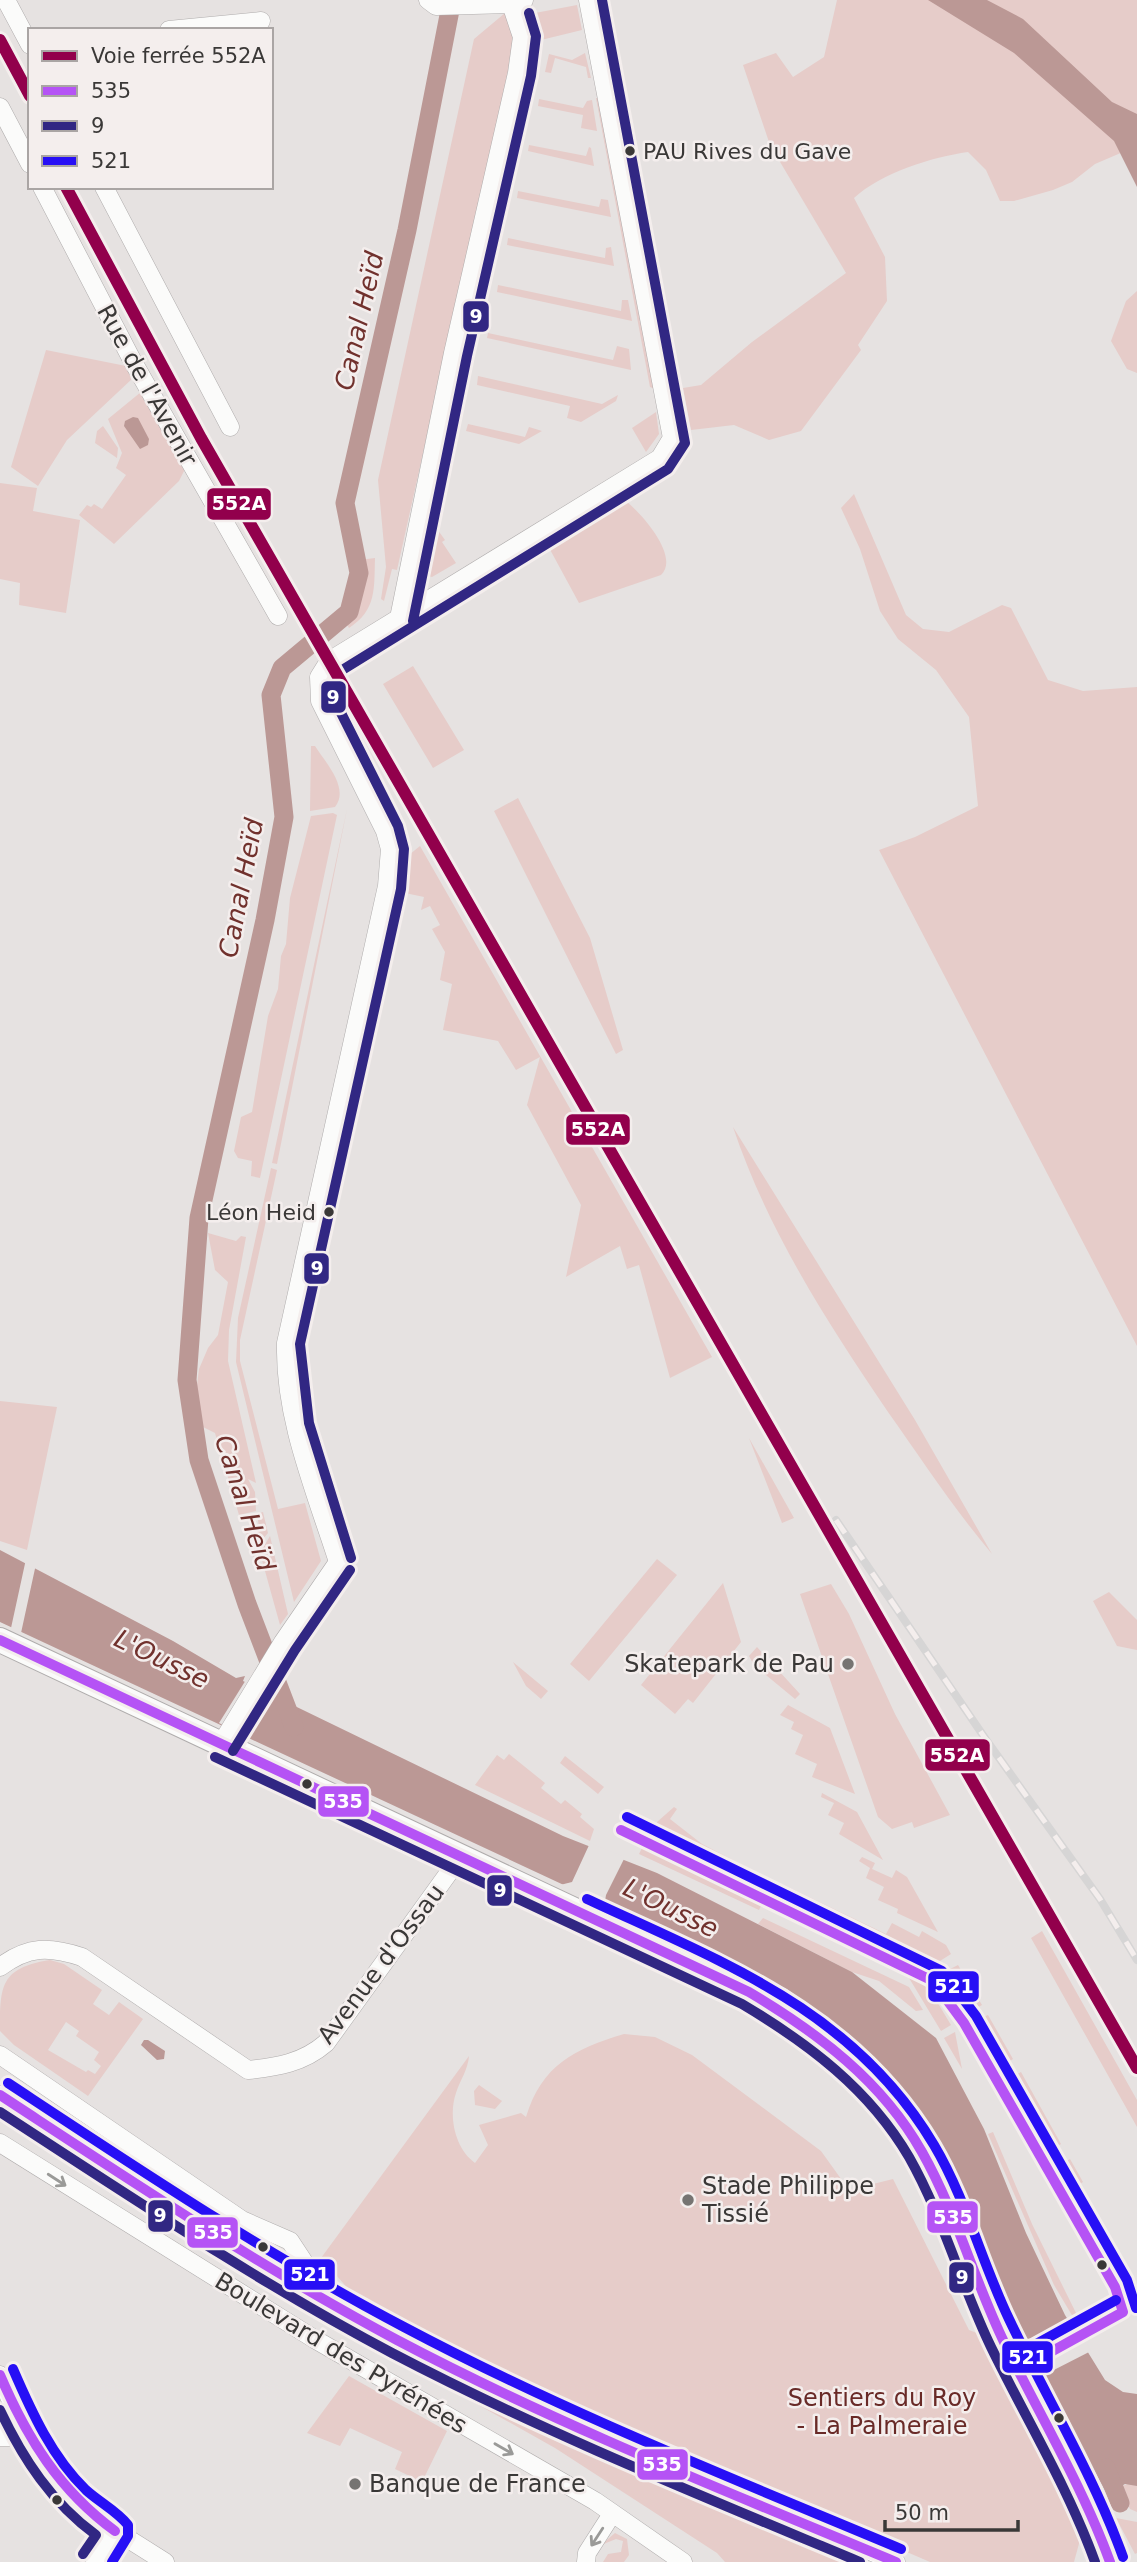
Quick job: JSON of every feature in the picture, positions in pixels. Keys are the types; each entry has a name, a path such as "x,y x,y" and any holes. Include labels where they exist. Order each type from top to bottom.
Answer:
{"main road":[{"path":"0,1640 225,1736 456,1854 749,1992 819,2035 857,2067 900,2118 922,2153 1018,2370 1087,2500 1110,2562"}],"street":[{"path":"6,0 28,42"},
{"path":"225,1736 338,1562 295,1426 285,1378 286,1343 387,886 390,849 385,831 320,701 318,687 323,668 329,661 660,458 672,438 588,0"},
{"path":"399,618 453,353 517,73 522,37 517,2 432,3"},
{"path":"189,28 261,21"},
{"path":"0,107 28,160"},
{"name":"Rue de l'Avenir","path":"43,189 132,360 278,616"},
{"path":"105,189 230,427"},
{"name":"Avenue d'Ossau","path":"0,1967 37,1948 70,1953 82,1958 248,2070 288,2064 311,2054 326,2043 450,1871 456,1854"},
{"path":"0,2055 242,2220 290,2241 313,2276 306,2289"},
{"path":"0,2095 211,2233 306,2289 455,2370 550,2414 896,2562"},
{"name":"Boulevard des Pyrénées","path":"0,2143 293,2326 612,2514 683,2562"},
{"path":"0,2375 26,2437 84,2511 165,2562"},
{"path":"0,2437 26,2437"},
{"path":"586,2562 587,2553 612,2514"},
{"path":"95,2562 115,2531"}],"green space":[{"path":"837,0 1137,0 1137,146 1095,164 1072,182 1014,201 1000,201 986,170 968,152 908,168 865,189 854,198 885,257 887,301 858,345 861,350 801,431 769,440 734,425 691,430 683,388 701,385 752,342 846,273 770,145 743,65 776,53 793,77 824,57"},
{"path":"577,5 582,30 541,40 535,13"},
{"path":"505,13 512,26 514,45 397,570 392,569 384,601 381,599 386,567 378,480 474,39"},
{"path":"585,53 591,78 588,78 586,67 555,58 551,73 545,72 549,54 572,60"},
{"path":"596,98 602,98 658,390 650,387"},
{"path":"539,99 583,108 587,101 592,100 597,131 581,128 583,115 538,106"},
{"path":"529,145 586,156 589,147 594,166 528,151"},
{"path":"518,191 599,207 601,199 608,200 611,217 517,198"},
{"path":"508,238 605,258 606,248 611,247 614,266 507,245"},
{"path":"498,285 621,311 622,300 628,300 632,321 497,292"},
{"path":"1137,291 1137,373 1127,369 1111,341 1126,301"},
{"path":"488,333 613,360 617,346 629,349 631,370 487,338"},
{"path":"46,350 126,366 133,378 67,440 38,486 11,467"},
{"path":"478,376 602,404 618,395 616,401 581,422 567,418 570,406 477,385"},
{"path":"141,392 185,469 179,481 114,544 79,515 87,505 91,507 94,504 102,509 126,475 116,468 122,453 108,419"},
{"path":"656,412 659,434 646,452 632,428"},
{"path":"468,424 525,437 529,427 542,431 519,444 466,431"},
{"path":"103,426 118,448 117,458 95,443 97,431"},
{"path":"0,483 37,488 33,511 80,520 66,613 19,605 20,583 0,579"},
{"path":"854,494 906,615 923,629 949,632 1002,605 1011,608 1048,680 1083,691 1137,687 1137,1346 879,850 915,837 978,806 969,717 936,670 898,639 880,611 860,549 841,508"},
{"path":"622,498 638,512 655,534 666,557 666,567 661,575 579,603 547,544"},
{"path":"427,515 445,540 442,542 456,563 432,577 415,573"},
{"path":"375,558 374,589 369,606 365,614 349,628 344,619 353,607 358,591 359,560"},
{"path":"413,666 464,750 433,768 383,684"},
{"path":"311,746 315,746 330,767 338,784 339,800 335,807 310,811"},
{"path":"518,798 590,938 623,1050 616,1054 494,811"},
{"path":"347,809 277,1164 272,1163"},
{"path":"333,813 337,815 260,1178 251,1176 252,1161 238,1158 234,1151 241,1117 252,1112 268,1016 278,989 281,956 286,944 290,898 311,816"},
{"path":"420,846 712,1357 670,1378 639,1265 627,1269 620,1246 566,1277 581,1205 527,1105 540,1057 516,1070 498,1041 443,1030 452,984 440,980 445,952 432,929 440,925 430,906 421,910 424,897 405,893 406,888 399,880 404,859"},
{"path":"733,1127 915,1420 992,1554 951,1502 821,1310 763,1203"},
{"path":"271,1168 277,1170 240,1340 240,1361 278,1509 305,1503 321,1561 294,1602 236,1362 238,1318"},
{"path":"208,1233 236,1241 241,1236 246,1237 229,1330 228,1361 256,1483 248,1479 255,1492 256,1511 239,1515 215,1433 199,1425 196,1393 199,1369 208,1348 218,1335 228,1282 215,1270"},
{"path":"0,1401 57,1407 27,1550 0,1541"},
{"path":"749,1438 794,1518 782,1523"},
{"path":"263,1512 268,1533 257,1546 256,1565 245,1529 259,1527 257,1514"},
{"path":"270,1536 288,1614 280,1625 260,1553"},
{"path":"657,1559 677,1575 589,1681 570,1664"},
{"path":"723,1583 741,1642 693,1703 688,1699 675,1714 641,1685"},
{"name":"Skatepark de Pau","path":"831,1584 849,1614 895,1714 950,1815 914,1828 912,1822 892,1829 878,1817 800,1594"},
{"path":"1109,1592 1137,1620 1137,1650 1117,1646 1093,1601"},
{"path":"757,1647 800,1694 795,1699 754,1665 749,1656"},
{"path":"513,1662 548,1691 541,1699 526,1686"},
{"path":"788,1705 830,1728 855,1794 812,1777 817,1764 795,1754 803,1735 791,1729 794,1722 780,1715"},
{"path":"509,1754 545,1783 541,1788 561,1804 565,1800 582,1814 580,1817 594,1829 590,1841 475,1785 497,1755 504,1760"},
{"path":"565,1756 604,1787 598,1794 560,1763"},
{"path":"822,1793 857,1812 883,1860 839,1834 844,1823 828,1815 834,1803 821,1797"},
{"path":"674,1807 677,1809 670,1819 702,1844 772,1880 769,1887 684,1846 658,1828 657,1822"},
{"path":"643,1846 763,1902 759,1910 639,1854"},
{"path":"862,1857 875,1863 872,1869 892,1878 896,1870 907,1877 938,1932 897,1913 898,1909 878,1900 884,1887 866,1878 870,1868 859,1861"},
{"path":"782,1884 886,1934 892,1923 919,1937 922,1931 946,1945 951,1954 932,1966 778,1891"},
{"path":"763,1918 909,1987 923,2010 916,2011 879,1981 852,1972 758,1924"},
{"path":"1042,1931 1137,2100 1137,2127 1031,1938"},
{"path":"50,1960 64,1964 102,1990 93,2004 109,2015 119,2002 143,2019 88,2096 14,2045 0,2031 1,2002 6,1982 21,1968","holes":["66,2022 79,2031 76,2036 99,2052 94,2060 101,2066 95,2074 88,2070 86,2072 48,2050"]},
{"path":"958,1965 982,2005 975,2009 965,1993 944,1972"},
{"path":"906,1973 930,1990 951,2025 941,2031"},
{"path":"988,2015 1013,2059 1007,2063 981,2018"},
{"path":"955,2032 962,2069 944,2038"},
{"name":"Sentiers du Roy - La Palmeraie","path":"624,2034 655,2037 692,2055 821,2151 849,2190 893,2179 969,2330 977,2333 1073,2516 1080,2540 1074,2562 930,2562 575,2409 414,2333 358,2300 321,2258 469,2056 454,2102 453,2122 462,2149 475,2163 488,2145 479,2125 521,2113 526,2117 541,2084 562,2062 590,2046"},
{"path":"1021,2072 1061,2144 1055,2148 1014,2076"},
{"path":"479,2085 502,2101 495,2109 475,2105 474,2091"},
{"path":"993,2132 1032,2224 1077,2315 1073,2317 1054,2285 988,2134"},
{"path":"1070,2159 1083,2182 1077,2186 1063,2163"},
{"path":"333,2323 544,2430 853,2562 725,2562 717,2553 555,2448"},
{"path":"349,2376 447,2431 422,2482 395,2469 402,2452 350,2428 340,2446 307,2433"},
{"path":"1131,2483 1137,2486 1137,2512 1130,2509 1119,2487"},
{"path":"1116,2518 1137,2522 1137,2553 1135,2554"},
{"path":"615,2533 627,2539 629,2555 624,2562 603,2562 608,2554 621,2552 623,2541 616,2539 601,2545"}],"water":[{"path":"928,0 987,0 1023,19 1112,102 1137,114 1137,187 1114,141 1014,53"},
{"path":"138,418 149,439 148,445 140,449 124,426 125,421"},
{"name":"L'Ousse","path":"0,1550 173,1641 236,1678 245,1676 243,1681 563,1836 657,1873 852,1972 936,2038 984,2129 1026,2233 1065,2315 1105,2380 1123,2392 1137,2394 1137,2486 1125,2484 1107,2494 1023,2340 934,2135 879,2064 848,2035 787,1989 0,1622"},
{"path":"144,2040 165,2051 164,2059 157,2060 141,2045"}],"pier":[{"path":"26,1559 36,1564 21,1633 11,1628"},
{"path":"249,1675 247,1680 268,1690 240,1734 219,1723"},
{"path":"590,1843 625,1857 606,1895 605,1901 609,1909 560,1885 572,1882"},
{"path":"1073,2321 1091,2351 1048,2373 1042,2381 1035,2361 1022,2343 1032,2344"}],"waterway":[{"name":"Canal Heïd","path":"294,1727 247,1604 199,1460 187,1380 199,1218 265,920 284,817 271,695 282,668 349,612 359,573 345,503 407,230 452,0"},
{"path":"1106,2468 1120,2503"}],"railway":[{"path":"836,1520 987,1741 1100,1899 1137,1960"}],"rail line":[{"name":"552A","path":"0,40 28,92"},
{"name":"552A","path":"67,189 201,438 1137,2068"}],"transit line":[{"name":"9","path":"351,1558 309,1423 300,1344 401,889 404,849 398,826 333,697 333,683 339,672 668,469 685,443 602,0"},
{"name":"9","path":"413,621 467,356 531,76 536,36 529,13"},
{"name":"9","path":"233,1751 295,1650 350,1570"},
{"name":"535","path":"0,1640 749,1992 824,2042 868,2081 888,2103 922,2152 955,2222 993,2318 1074,2478 1110,2562"},
{"name":"9","path":"215,1757 742,2004 791,2035 836,2070 875,2110 909,2157 942,2227 980,2323 1059,2480 1095,2562"},
{"name":"521","path":"627,1817 942,1971 976,2016 1127,2280 1136,2308"},
{"name":"535","path":"621,1830 933,1981 964,2023 1115,2287 1123,2312"},
{"name":"521","path":"587,1899 687,1945 781,1995 825,2024 865,2058 902,2098 945,2166 1009,2319 1084,2466 1123,2557"},
{"name":"521","path":"8,2083 253,2241 404,2327 588,2416 901,2549"},
{"name":"535","path":"0,2095 245,2253 397,2340 581,2429 896,2562"},
{"name":"9","path":"0,2112 242,2267 392,2353 565,2436 860,2562"},
{"name":"521","path":"1011,2358 1116,2300"},
{"name":"535","path":"1018,2370 1123,2312"},
{"name":"521","path":"13,2369 35,2418 63,2463 86,2490 128,2525 128,2536 112,2562"},
{"name":"535","path":"0,2375 33,2441 61,2480 77,2498 115,2531"},
{"name":"9","path":"0,2410 40,2479 66,2509 96,2535 83,2554"}],"place":[{"name":"PAU Rives du Gave","path":"630,151"},
{"name":"Léon Heid","path":"329,1212"},
{"name":"Skatepark de Pau","path":"848,1664"},
{"name":"Stade Philippe Tissié","path":"688,2200"},
{"name":"Banque de France","path":"355,2484"}]}
